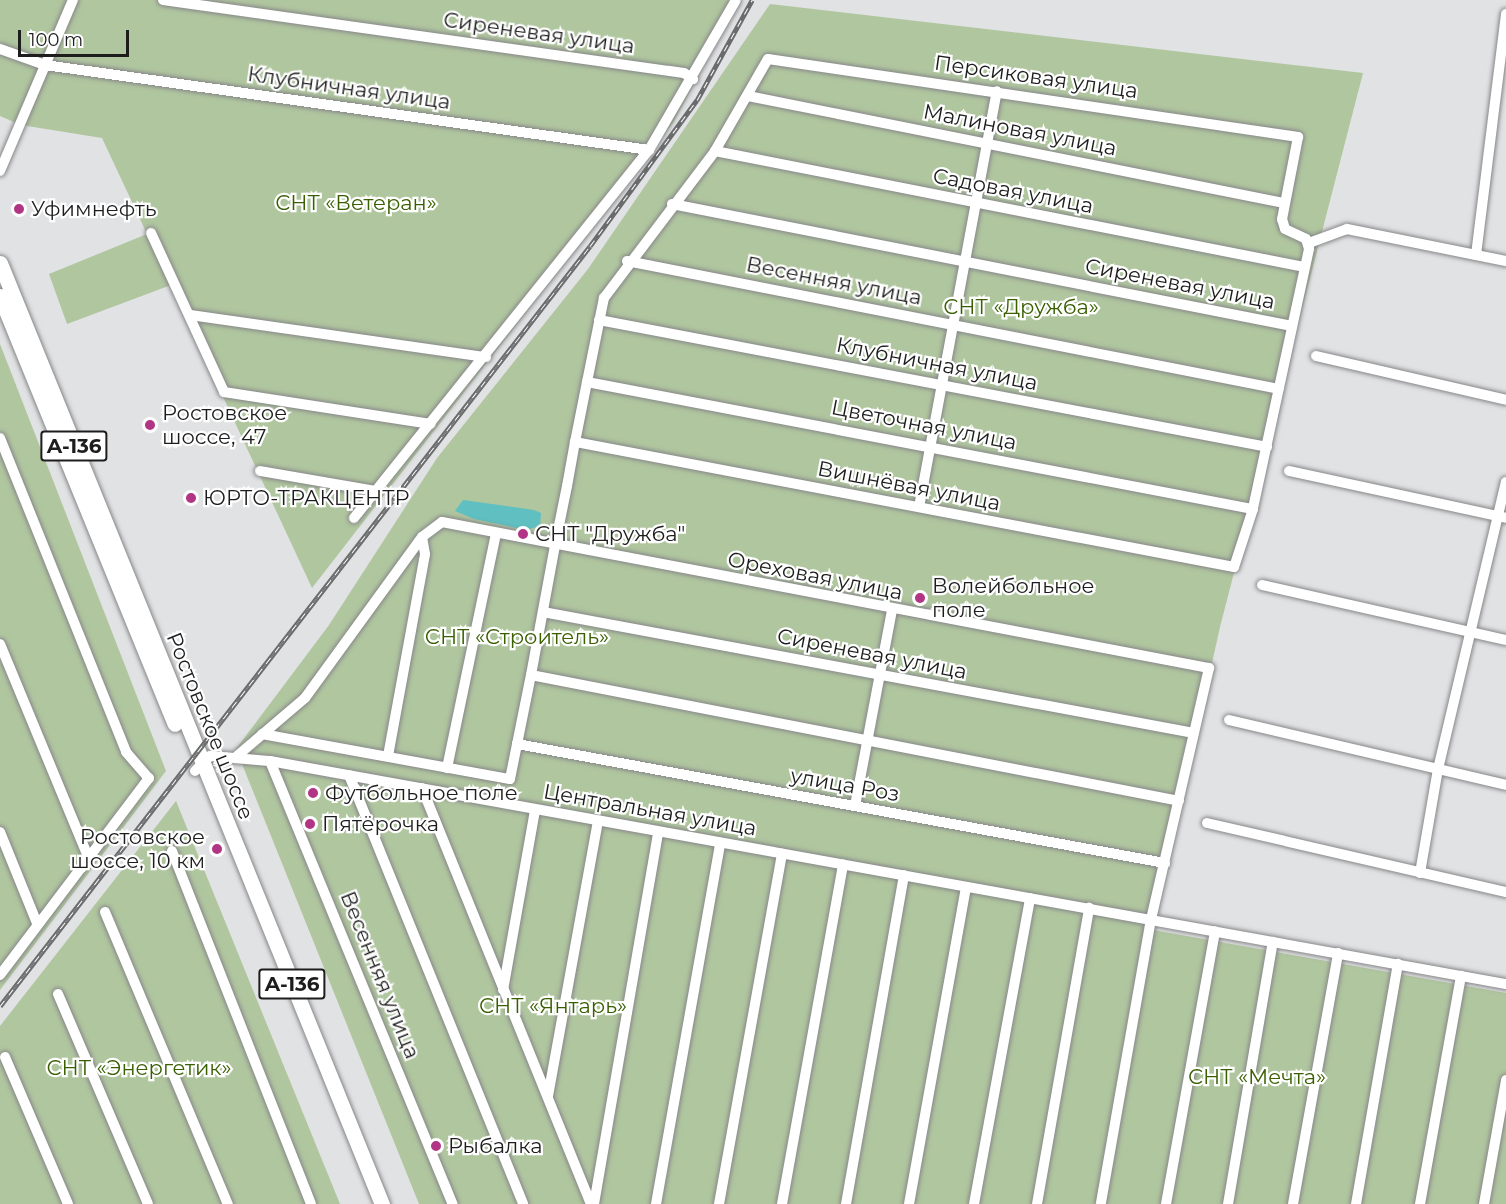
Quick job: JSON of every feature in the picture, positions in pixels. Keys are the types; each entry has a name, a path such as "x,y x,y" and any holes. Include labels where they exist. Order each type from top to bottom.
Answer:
{"highway":[{"name":"Ростовское шоссе","path":"0,263 372,1204"},
{"name":"Ростовское шоссе","path":"0,296 382,1204"}],"street":[{"path":"0,171 73,0"},
{"name":"Сиреневая улица","path":"163,0 684,73 693,79"},
{"path":"354,518 486,357 649,150 693,79 736,0"},
{"path":"1476,255 1500,96 1498,58 1506,14"},
{"name":"Клубничная улица","path":"0,49 45,64 649,150"},
{"name":"Персиковая улица","path":"748,96 768,59 1298,137 1284,202"},
{"path":"919,507 997,92"},
{"path":"262,734 510,779 604,298 627,261 715,151 748,96"},
{"name":"Малиновая улица","path":"748,96 1284,202"},
{"name":"Садовая улица","path":"715,151 1304,267"},
{"path":"1284,202 1285,229 1309,243"},
{"name":"Сиреневая улица","path":"672,204 1292,326"},
{"path":"1309,243 1347,229 1506,261"},
{"path":"152,233 224,392 431,424"},
{"path":"1253,508 1309,243"},
{"name":"Весенняя улица","path":"627,261 1279,388"},
{"path":"190,315 486,357"},
{"name":"Клубничная улица","path":"599,320 1267,447"},
{"path":"1316,356 1506,400"},
{"name":"Цветочная улица","path":"586,382 931,445 1253,508"},
{"path":"0,438 126,752 149,778 87,854 0,975"},
{"name":"Вишнёвая улица","path":"575,442 1234,567 1253,508"},
{"path":"260,471 376,491"},
{"path":"1289,471 1502,517"},
{"path":"1420,873 1438,769 1470,632 1502,517 1506,482"},
{"name":"Ореховая улица","path":"422,537 442,522 892,611 1209,668 1194,733"},
{"path":"447,768 496,534"},
{"path":"237,756 305,698 422,537"},
{"path":"388,756 425,554 422,537"},
{"path":"1262,585 1506,640"},
{"path":"855,807 892,611"},
{"name":"Сиреневая улица","path":"543,612 1194,733"},
{"path":"0,644 87,854"},
{"path":"531,675 1179,801"},
{"path":"1229,720 1506,785"},
{"path":"1101,1204 1151,920 1194,733"},
{"name":"улица Роз","path":"517,744 1165,863"},
{"name":"Центральная улица","path":"198,768 210,756 237,756 270,761 597,822 843,864 1506,984"},
{"name":"Весенняя улица","path":"270,761 453,1204"},
{"path":"349,776 523,1204"},
{"path":"422,788 503,991 593,1204"},
{"path":"503,991 535,810"},
{"path":"548,1097 597,822"},
{"path":"1207,823 1506,892"},
{"path":"0,832 37,923"},
{"path":"593,1204 658,833"},
{"path":"656,1204 720,843"},
{"path":"172,851 311,1204"},
{"path":"719,1204 782,854"},
{"path":"782,1204 843,864"},
{"path":"846,1204 904,875"},
{"path":"909,1204 966,887"},
{"path":"974,1204 1030,898"},
{"path":"1037,1204 1089,908"},
{"path":"105,912 228,1204"},
{"path":"1166,1204 1215,931"},
{"path":"1227,1204 1273,942"},
{"path":"1293,1204 1338,953"},
{"path":"1356,1204 1398,964"},
{"path":"1420,1204 1461,976"},
{"path":"58,994 148,1204"},
{"path":"4,1057 68,1204"},
{"path":"1484,1204 1506,1080"}],"green space":[{"name":"СНТ «Ветеран»","path":"0,0 739,0 673,123 312,588 171,285 67,324 49,274 147,234 102,138 21,125 0,116"},
{"path":"770,4 1363,73 1220,627 1153,930 1506,993 1506,1204 419,1204 236,749 329,625 437,458 588,269"},
{"path":"0,344 166,771 0,990"},
{"name":"СНТ «Энергетик»","path":"176,801 340,1204 0,1204 0,1026"}],"water":[{"path":"463,500 534,510 541,513 540,526 526,530 474,519 455,511"}],"railway":[{"path":"0,1006 590,246 697,100 752,0"}],"place":[{"name":"Уфимнефть","path":"19,209"},
{"name":"Ростовское шоссе, 47","path":"150,425"},
{"name":"ЮРТО-ТРАКЦЕНТР","path":"191,498"},
{"name":"СНТ \"Дружба\"","path":"523,534"},
{"name":"Волейбольное поле","path":"920,598"},
{"name":"Футбольное поле","path":"313,793"},
{"name":"Пятёрочка","path":"310,824"},
{"name":"Ростовское шоссе, 10 км","path":"217,849"},
{"name":"Рыбалка","path":"436,1146"}],"park label":[{"name":"СНТ «Дружба»","path":"1021,307"},
{"name":"СНТ «Строитель»","path":"517,637"},
{"name":"СНТ «Янтарь»","path":"553,1006"},
{"name":"СНТ «Мечта»","path":"1257,1077"}]}
